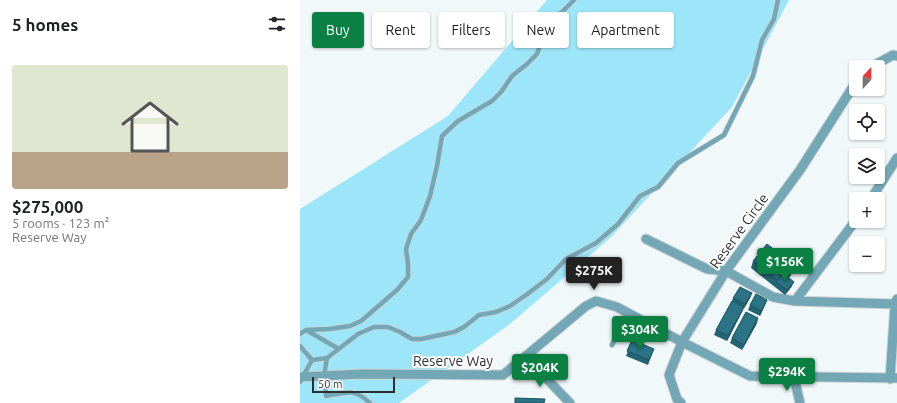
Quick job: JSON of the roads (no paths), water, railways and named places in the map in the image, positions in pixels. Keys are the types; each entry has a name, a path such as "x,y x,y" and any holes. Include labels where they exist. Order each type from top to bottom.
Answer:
{"street":[{"path":"884,60 894,55 897,56"},
{"name":"Reserve Circle","path":"681,403 677,399 669,375 682,342 726,271 800,170 849,93"},
{"path":"875,192 897,158"},
{"path":"795,301 850,228"},
{"path":"646,239 707,269 726,271 773,297 795,301 896,301 893,378"},
{"name":"Reserve Way","path":"301,379 361,374 503,375 586,306 596,301 617,307 750,376 893,378"},
{"path":"526,357 570,403"},
{"path":"794,377 800,403"}],"lane":[{"path":"300,334 306,330 350,326 361,321 397,290 408,277 406,249 411,234 421,220 430,196 442,136 458,121 492,102 502,92 512,76 537,54 551,19 563,11 574,0"},
{"path":"312,360 327,358 358,334 374,327 388,328 400,332 412,339 421,339 454,332 464,327 479,315 496,312 510,306 547,279 566,259 596,243 618,224 640,196 658,187 678,163 724,136 753,76 762,40 774,19 778,0"},
{"path":"612,345 627,312"},
{"path":"306,330 339,349"},
{"path":"300,346 312,360"},
{"path":"327,358 326,396 352,392 361,394 370,403"},
{"path":"301,379 312,360"}]}
